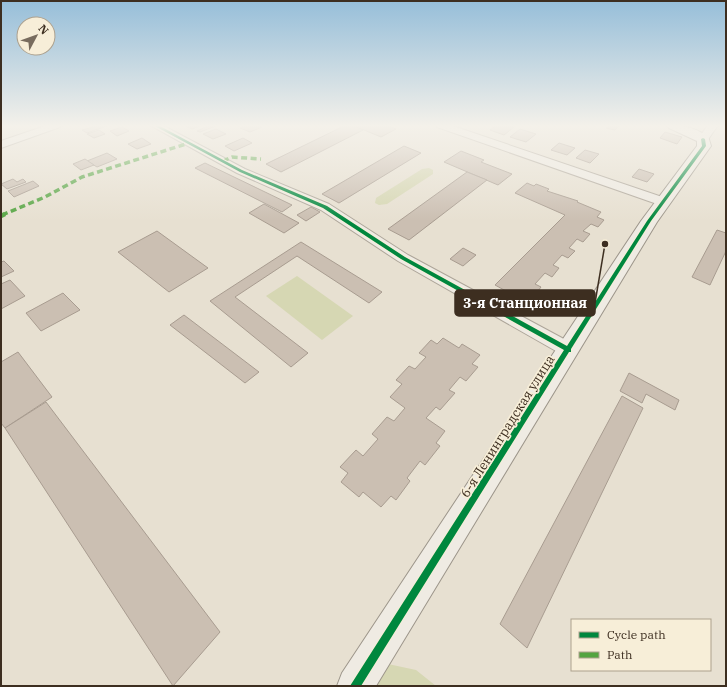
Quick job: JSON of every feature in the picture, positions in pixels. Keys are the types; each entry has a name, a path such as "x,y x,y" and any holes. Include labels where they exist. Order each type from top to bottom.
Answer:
{"street":[{"path":"215,157 241,171 325,207 403,258 569,350"},
{"path":"533,157 664,202"},
{"name":"6-я Ленинградская улица","path":"355,686 569,350 649,221 696,157"}],"green space":[{"path":"429,168 433,170 433,174 387,204 379,205 375,203 376,198 422,169"},
{"path":"297,276 353,316 322,340 266,296"},
{"path":"388,664 416,670 436,686 375,686"}],"building":[{"path":"97,157 114,157 117,159 97,167 87,161"},
{"path":"280,157 310,157 281,172 266,164"},
{"path":"385,157 414,157 339,203 322,194"},
{"path":"452,157 476,157 484,160 481,162 512,174 498,185 444,162"},
{"path":"577,157 596,157 590,163 576,158"},
{"path":"85,159 94,165 81,170 73,164"},
{"path":"205,163 292,205 282,212 195,168"},
{"path":"639,169 654,174 647,182 632,177"},
{"path":"467,172 487,180 409,240 388,229"},
{"path":"13,179 17,182 23,179 26,182 7,189 1,184"},
{"path":"33,181 39,186 14,197 8,191"},
{"path":"527,183 534,186 536,184 549,189 547,191 578,201 577,202 601,212 597,217 604,220 598,227 591,224 583,231 590,234 583,242 577,239 569,248 575,251 568,258 562,255 553,265 559,268 552,277 545,273 535,284 541,287 534,296 530,294 524,301 495,285 565,215 515,193"},
{"path":"264,204 299,223 284,233 249,213"},
{"path":"311,207 320,212 306,221 297,215"},
{"path":"717,230 726,233 726,251 710,285 692,277"},
{"path":"157,231 208,268 169,292 118,252"},
{"path":"301,242 382,292 369,303 297,256 235,297 308,353 291,367 210,301"},
{"path":"463,248 476,255 463,266 450,259"},
{"path":"4,261 14,271 1,277 1,262"},
{"path":"10,280 25,296 1,309 1,284"},
{"path":"63,293 80,310 41,331 26,313"},
{"path":"184,315 259,372 245,383 170,325"},
{"path":"443,338 459,348 462,344 480,355 472,364 478,367 466,381 460,377 449,390 455,393 440,410 436,407 426,418 445,431 436,443 440,446 425,465 420,461 407,478 410,481 396,500 391,496 381,507 363,492 359,497 341,482 348,473 340,467 356,450 363,456 378,439 372,434 387,417 394,421 405,408 390,397 402,384 396,380 409,366 415,369 426,357 419,353 431,340 437,344"},
{"path":"18,352 52,397 5,428 1,423 1,362"},
{"path":"629,373 679,400 675,410 646,394 642,403 620,391"},
{"path":"622,396 643,408 527,648 500,624"},
{"path":"46,402 220,632 173,686 5,428"}],"marked path":[{"path":"1,216 45,197 82,177 145,157"},
{"path":"223,161 232,157"},
{"path":"232,157 261,159"}],"cycle path":[{"path":"215,157 241,171 325,207 403,258 569,350"},
{"path":"355,686 649,221 696,157"}],"place":[{"name":"3-я Станционная","path":"605,244"}]}
